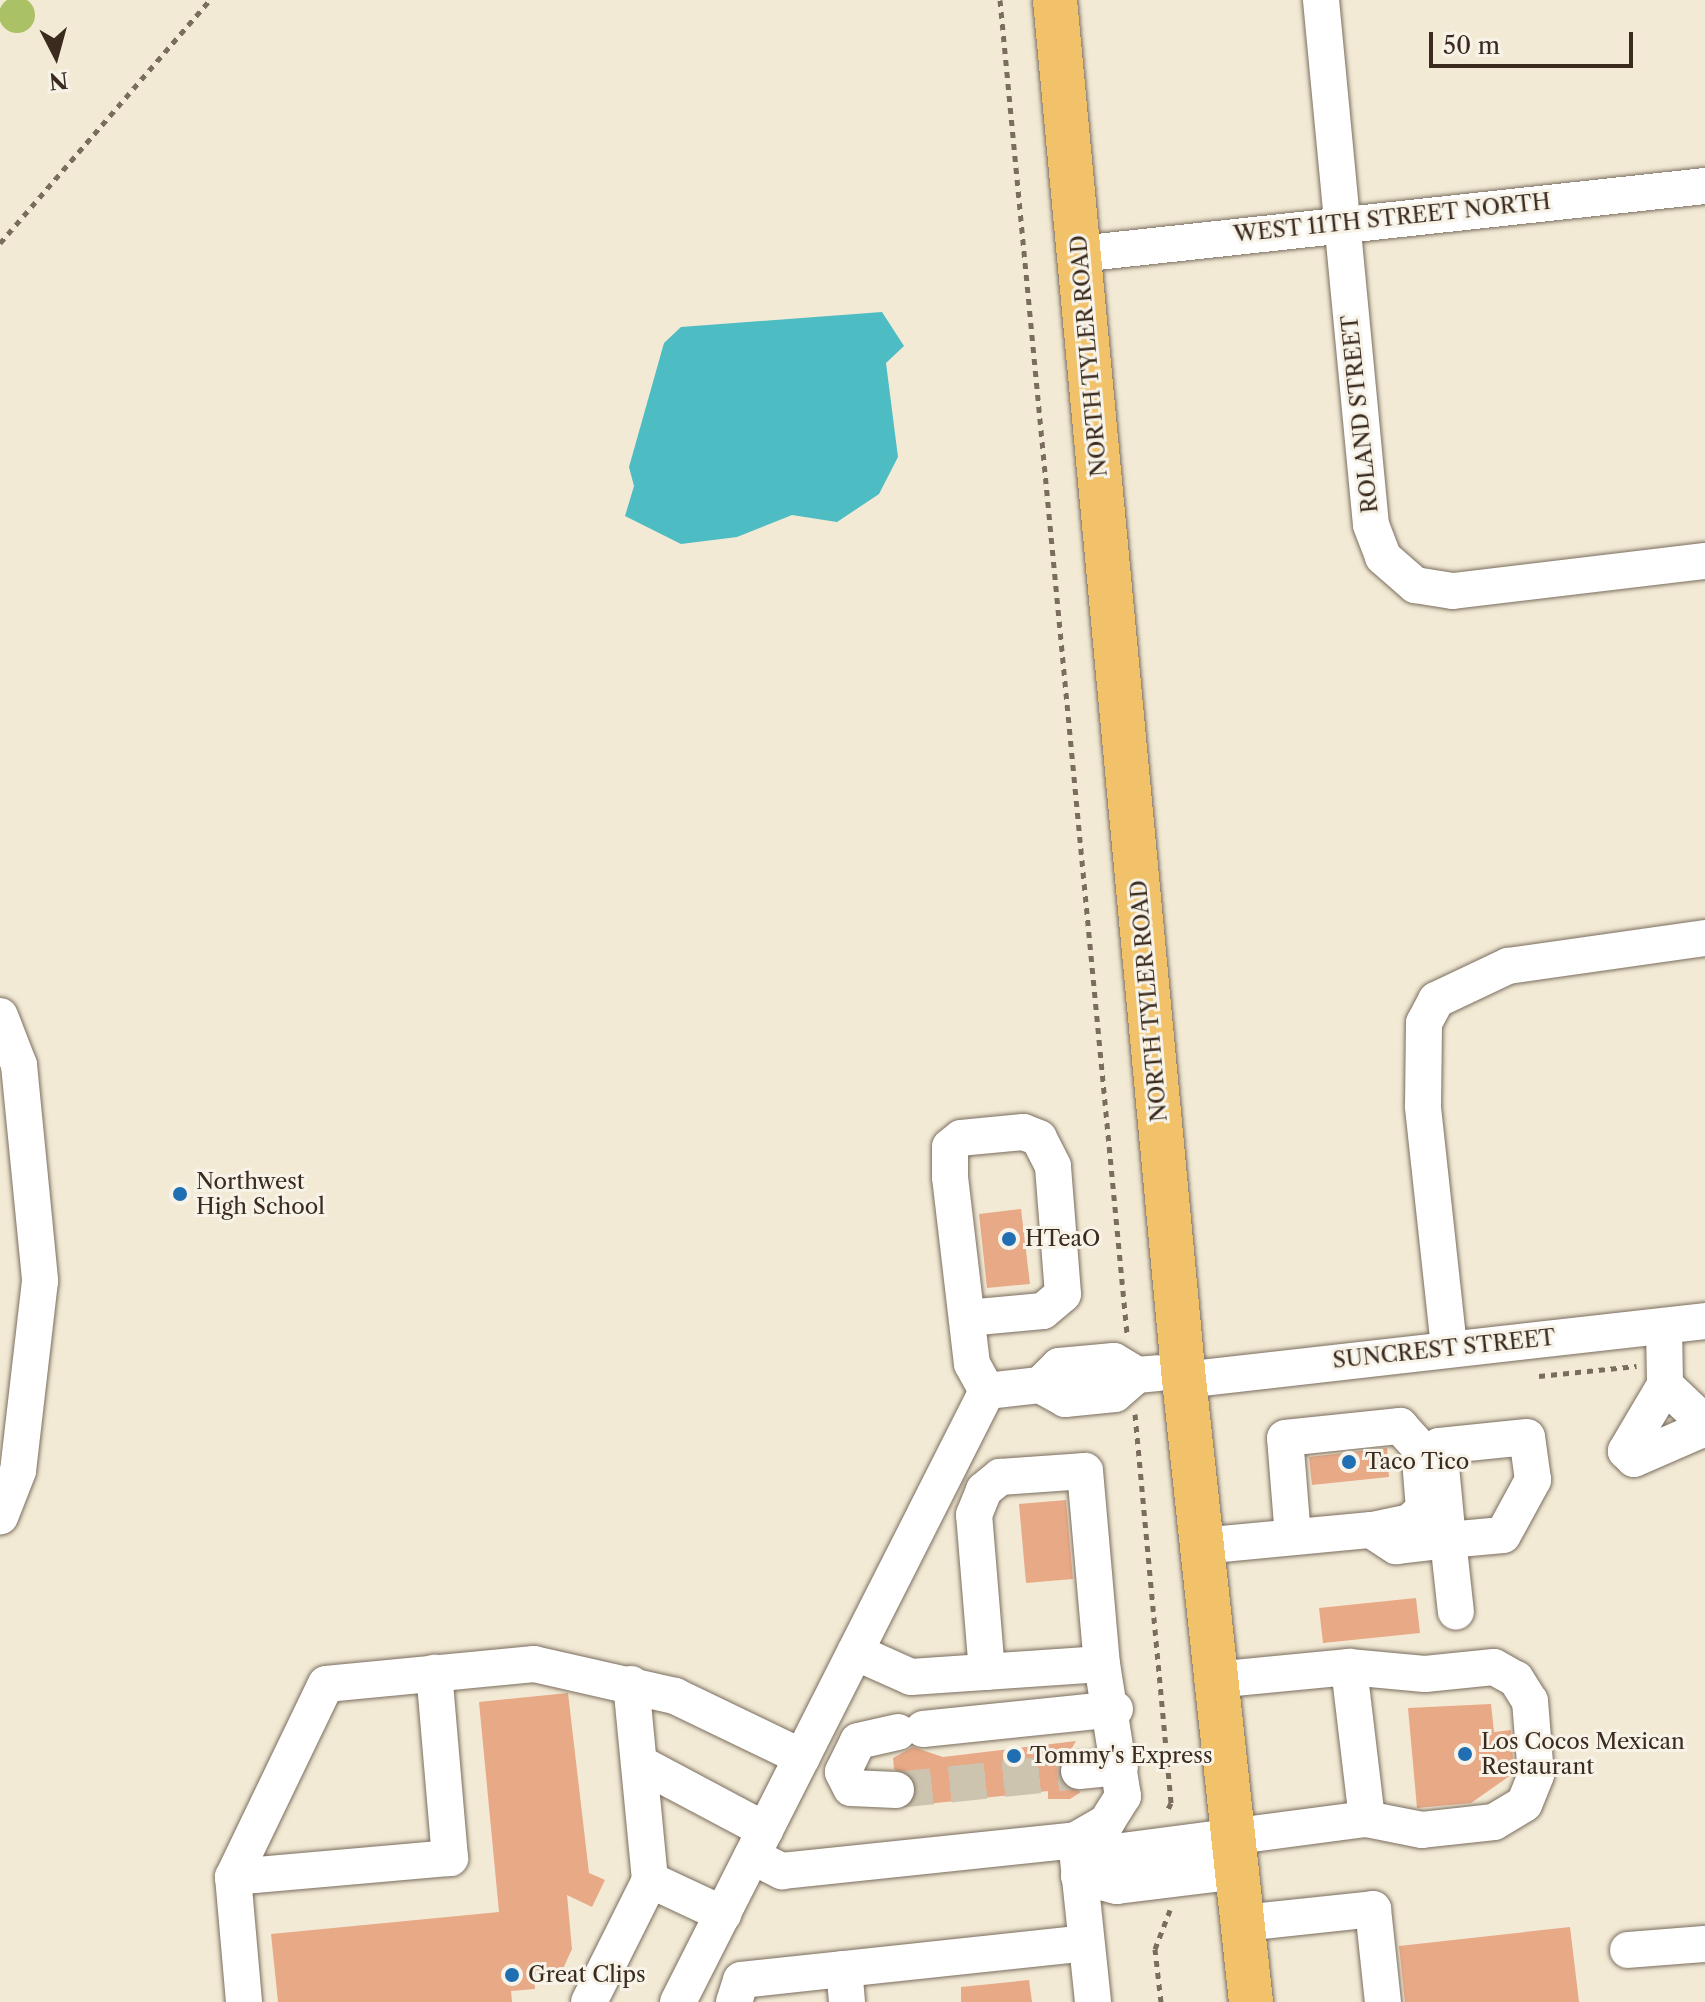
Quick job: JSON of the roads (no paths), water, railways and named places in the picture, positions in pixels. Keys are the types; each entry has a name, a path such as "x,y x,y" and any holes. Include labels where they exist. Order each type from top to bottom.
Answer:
{"main road":[{"name":"NORTH TYLER ROAD","path":"1055,0 1184,1375 1214,1680 1251,2002"}],"street":[{"name":"ROLAND STREET","path":"1321,0 1371,525 1383,557 1415,585 1453,591 1705,561"},
{"name":"WEST 11TH STREET NORTH","path":"1079,254 1342,223 1705,186"},
{"path":"1449,1347 1423,1106 1424,1023 1436,1000 1508,966 1705,938"},
{"path":"0,1016 19,1065 40,1281 18,1471 0,1517"},
{"path":"678,2002 987,1391 972,1364 961,1277 950,1147 961,1138 1023,1132 1050,1153 1063,1294 1043,1311 967,1318"},
{"name":"SUNCREST STREET","path":"987,1391 1040,1385 1065,1399 1115,1394 1133,1375 1184,1375 1705,1321"},
{"path":"1664,1326 1665,1374 1626,1451 1634,1459 1705,1425 1665,1374"},
{"path":"1201,1546 1371,1530 1410,1522 1424,1509 1419,1447 1400,1426 1285,1438 1293,1537"},
{"path":"639,1763 758,1843 782,1871 1076,1840 1107,1822 1123,1796 1115,1709 1102,1664 1085,1471 1000,1477 974,1515 987,1672"},
{"path":"935,1495 974,1515"},
{"path":"1371,1530 1396,1546 1448,1540 1456,1612"},
{"path":"855,1652 911,1677 1102,1664"},
{"path":"244,2002 233,1877 326,1684 534,1664 675,1696 802,1757"},
{"path":"1349,1667 1367,1819"},
{"path":"1079,1876 1117,1886 1166,1862 1235,1853 1367,1819 1422,1830 1494,1822 1524,1804 1536,1775 1530,1701 1516,1679 1494,1667 1425,1674 1349,1667 1214,1680"},
{"path":"233,1877 450,1858 434,1673"},
{"path":"589,2002 650,1880 631,1684"},
{"path":"896,1790 851,1788 843,1772 858,1741 910,1730 1115,1709"},
{"path":"1079,1771 1120,1767"},
{"path":"1076,1840 1093,2002"},
{"path":"650,1880 723,1914"},
{"path":"1243,1923 1373,1909 1383,2002"},
{"path":"734,2002 741,1980 846,1986 1086,1943"},
{"path":"1628,1950 1705,1944"}],"water":[{"path":"882,312 904,346 886,363 898,457 879,494 837,522 792,515 737,537 681,544 625,516 634,486 629,467 664,343 681,327"}],"tunnel":[{"path":"896,1790 1079,1771"}],"place":[{"name":"Northwest High School","path":"180,1194"},
{"name":"HTeaO","path":"1009,1239"},
{"name":"Taco Tico","path":"1349,1462"},
{"name":"Los Cocos Mexican Restaurant","path":"1465,1754"},
{"name":"Tommy's Express","path":"1014,1756"},
{"name":"Great Clips","path":"512,1975"}]}
